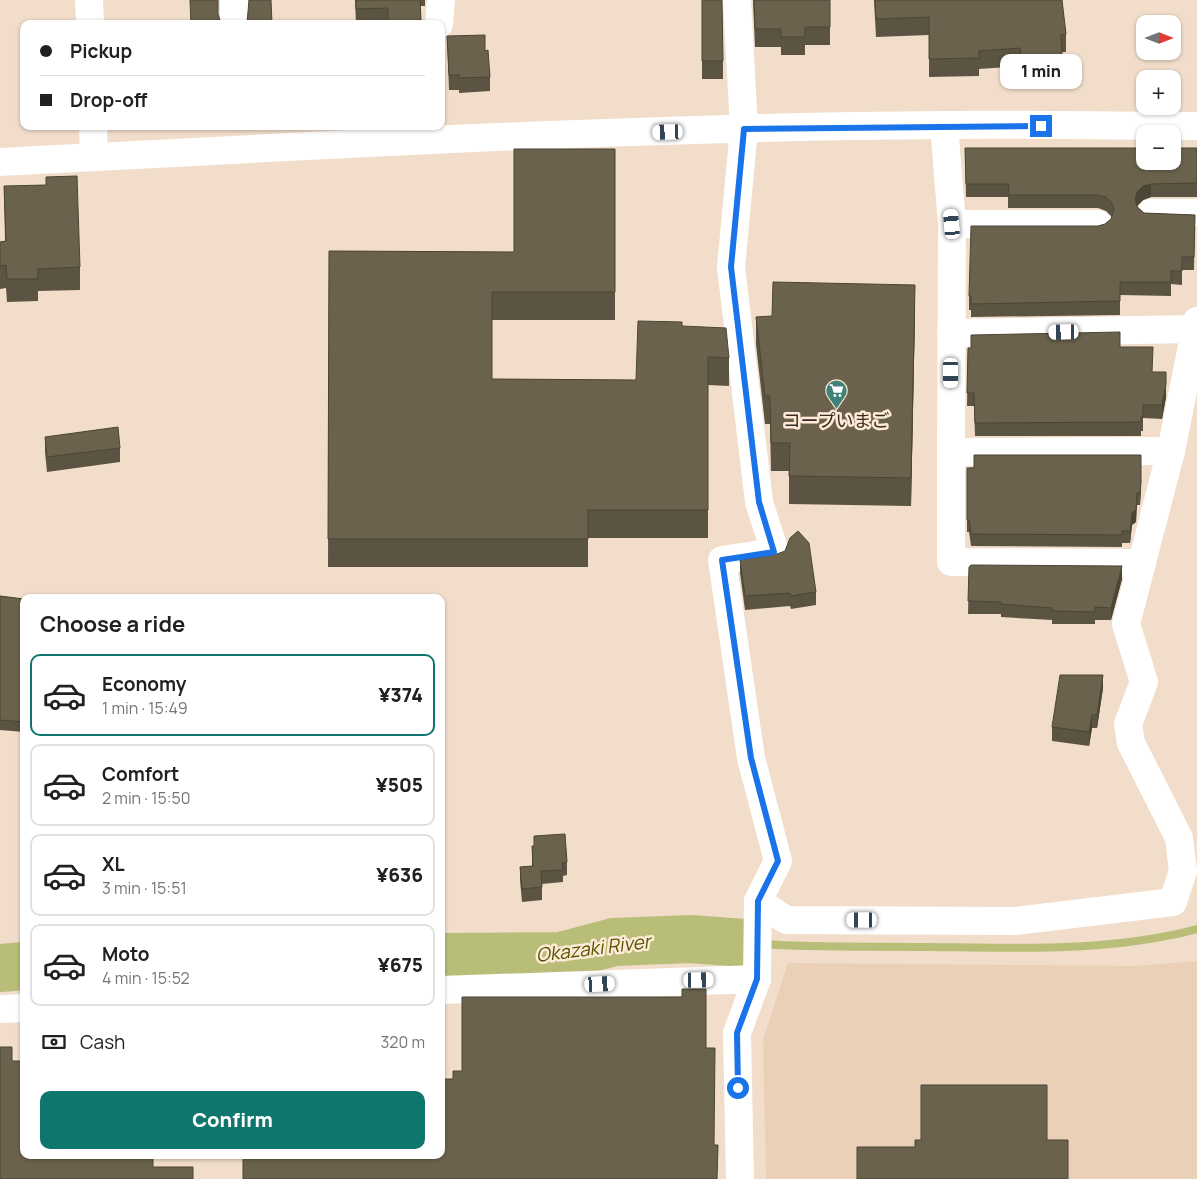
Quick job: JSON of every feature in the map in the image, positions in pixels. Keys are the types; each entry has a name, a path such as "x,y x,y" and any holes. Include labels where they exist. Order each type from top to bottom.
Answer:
{"street":[{"path":"90,0 90,20"},
{"path":"234,0 234,20"},
{"path":"440,20 442,0"},
{"path":"737,0 744,129 731,267 759,502 774,552 722,560 751,758 778,861 757,907 757,973 737,1033 740,1179"},
{"path":"944,125 952,224 951,562 1142,563"},
{"path":"0,162 94,157 236,138 944,125 1197,126"},
{"path":"93,130 94,157"},
{"path":"1151,213 1197,213"},
{"path":"952,224 1098,224"},
{"path":"757,907 786,920 1005,921 1173,902 1183,871 1180,838 1131,743 1128,724 1144,682 1126,624 1171,451 1196,325 951,334"},
{"path":"951,452 1171,451"},
{"path":"445,990 680,980 757,973"},
{"path":"0,1010 20,1008"}],"shaded area":[{"path":"1197,961 1197,1179 766,1179 763,1040 788,963 1136,966"}],"building":[{"path":"190,0 218,0 220,20 191,20"},
{"path":"249,0 271,0 272,20 247,20"},
{"path":"356,0 420,0 421,20 388,20 388,8 356,9"},
{"path":"702,0 722,0 723,61 702,61"},
{"path":"754,0 830,0 830,27 805,27 805,37 781,37 781,29 755,29"},
{"path":"875,0 1062,0 1066,34 1061,35 1062,54 1021,59 1020,48 979,51 979,58 929,59 929,17 876,19"},
{"path":"485,35 485,51 488,50 490,77 459,78 459,75 449,75 447,36"},
{"path":"965,148 1136,148 1136,170 1181,170 1181,148 1197,148 1197,183 1151,184 1143,186 1137,192 1135,199 1137,207 1144,213 1195,215 1194,257 1182,257 1182,271 1171,271 1171,282 1120,282 1120,301 971,304 971,296 969,296 971,226 1098,226 1105,224 1111,219 1114,210 1112,203 1106,197 1098,195 1008,195 1009,184 966,184"},
{"path":"514,149 615,149 615,292 492,292 492,379 636,380 638,321 682,322 682,326 726,328 729,358 708,357 708,510 588,510 588,539 328,539 329,251 514,252"},
{"path":"77,176 80,267 38,269 38,279 7,279 6,265 0,266 0,242 6,241 4,186 46,185 46,177"},
{"path":"773,282 915,285 911,478 789,476 790,443 771,443 770,396 765,396 756,317 772,316"},
{"path":"1120,332 1120,347 1153,347 1152,372 1166,372 1162,405 1143,405 1141,422 975,423 974,393 967,393 968,348 971,348 971,335"},
{"path":"118,427 120,448 47,457 45,437"},
{"path":"974,455 1141,455 1140,493 1137,493 1136,510 1132,513 1130,531 1122,531 1122,535 971,534 969,520 967,520 967,468 974,468"},
{"path":"798,531 809,543 816,592 791,596 790,593 745,596 740,560 785,551 790,538"},
{"path":"971,565 1122,566 1111,608 1095,607 1095,612 1052,611 1052,608 1001,604 1001,602 968,601 969,567"},
{"path":"0,596 20,598 20,722 0,720"},
{"path":"1060,675 1103,675 1097,715 1092,715 1089,732 1052,727"},
{"path":"565,834 567,862 562,863 563,870 541,871 542,887 522,889 520,867 533,866 532,846 534,846 534,836"},
{"path":"682,989 706,989 706,1048 715,1048 714,1145 718,1145 717,1179 243,1179 243,1159 445,1159 445,1079 453,1079 453,1071 462,1071 462,997 682,997"},
{"path":"0,1047 12,1047 12,1061 20,1061 20,1159 153,1159 153,1167 193,1167 193,1179 0,1179"},
{"path":"921,1085 1047,1085 1047,1140 1068,1140 1068,1179 857,1179 857,1147 915,1147 915,1140 921,1140"}],"waterway":[{"path":"763,944 997,948 1064,947 1131,942 1197,929"},
{"name":"Okazaki River","path":"445,957 561,956 614,942 690,939 744,943"},
{"name":"Okazaki River","path":"0,968 20,966"}],"place":[{"name":"コープいまご","path":"836,410"}],"route":[{"path":"738,1088 737,1033 757,979 756,913 758,901 778,861 751,758 722,560 774,552 759,502 731,267 744,129 944,125 1041,126"}]}
